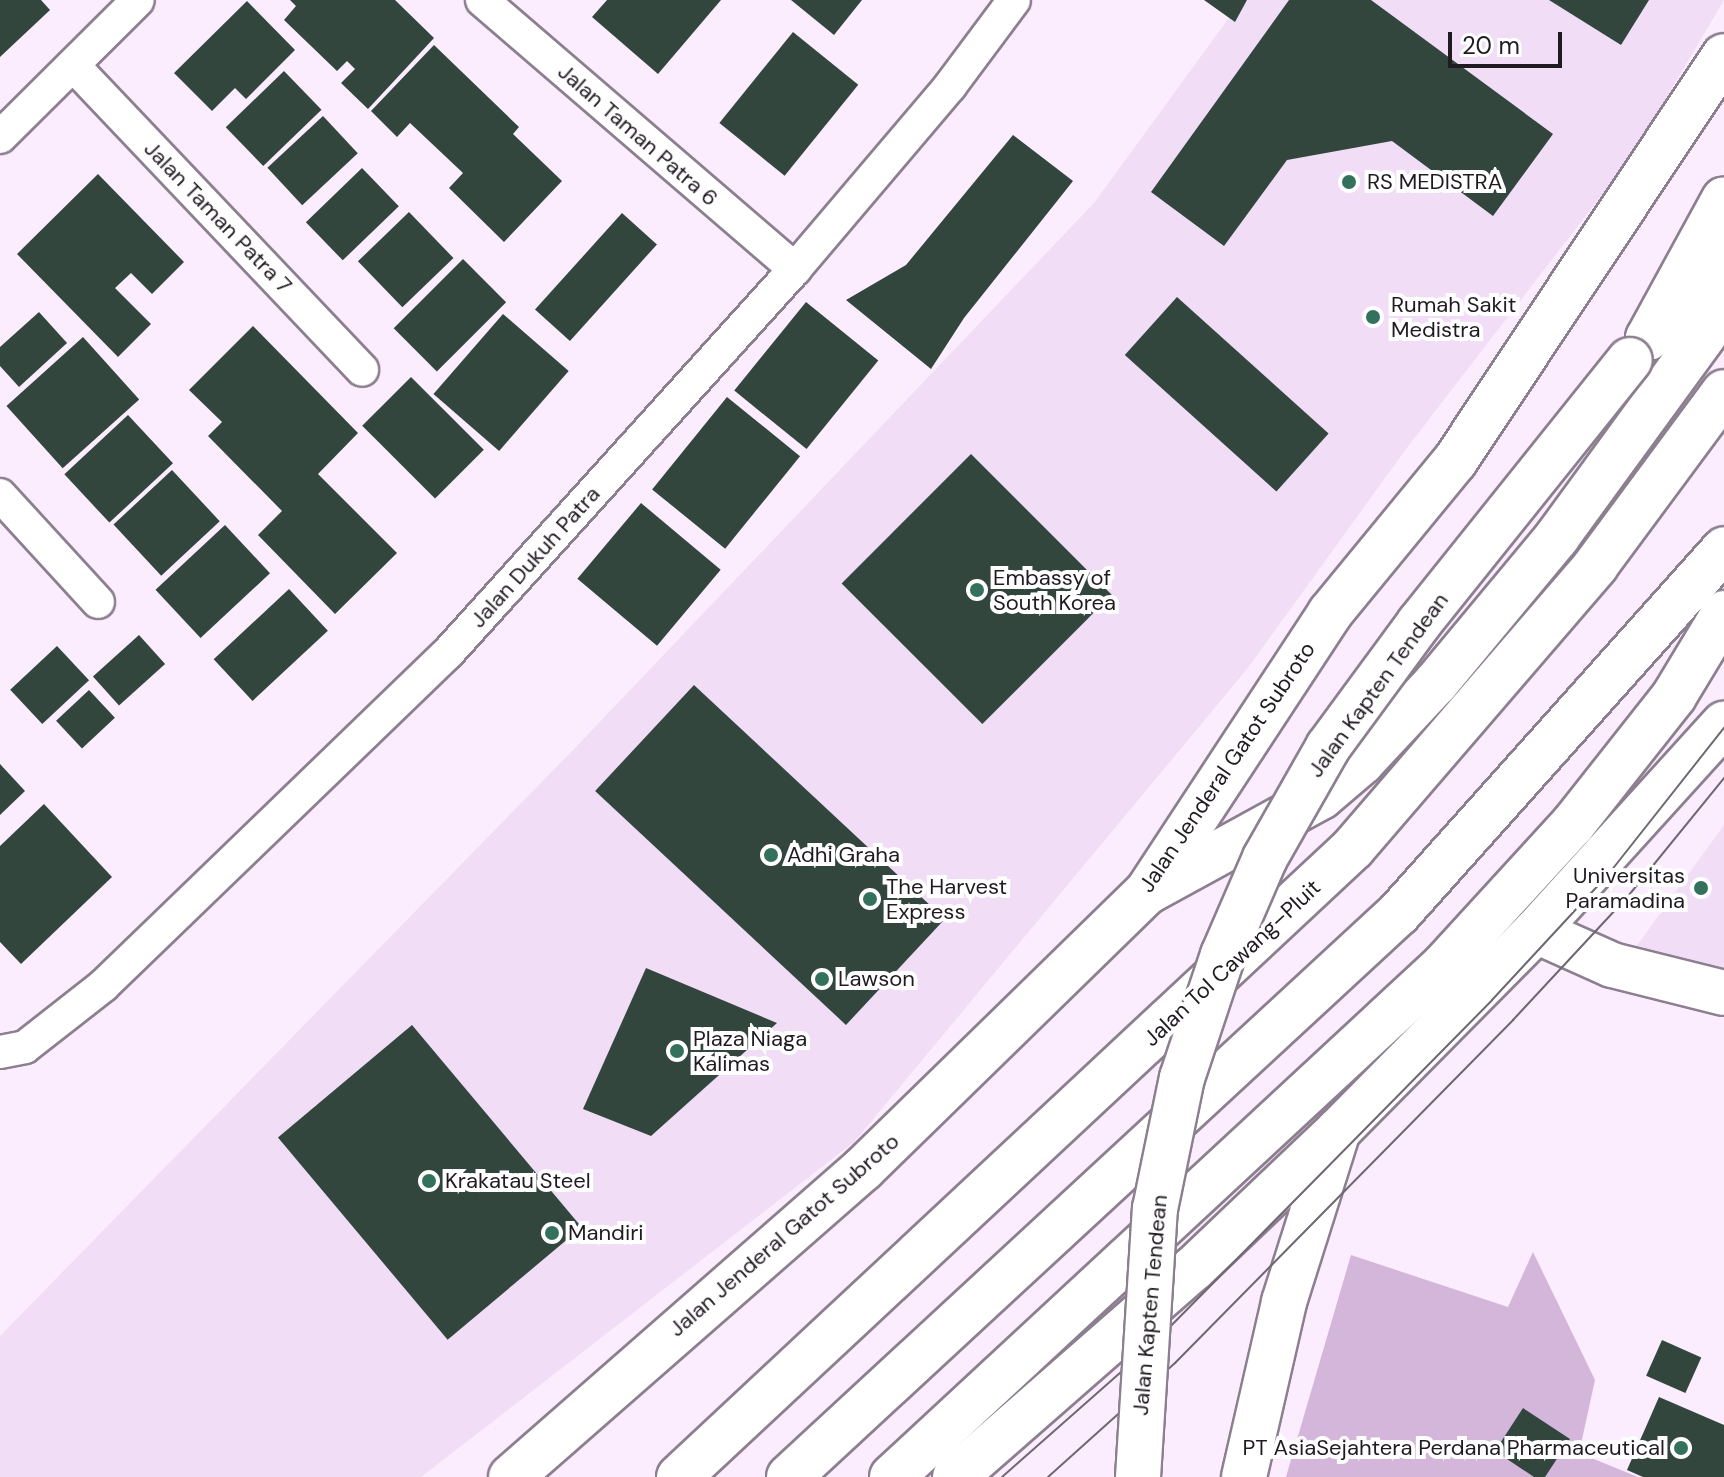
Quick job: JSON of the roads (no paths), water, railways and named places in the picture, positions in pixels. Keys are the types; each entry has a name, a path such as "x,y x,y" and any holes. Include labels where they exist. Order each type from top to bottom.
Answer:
{"main road":[{"name":"Jalan Jenderal Gatot Subroto","path":"511,1477 863,1169 1147,892 1330,613 1455,461 1724,56"},
{"path":"1639,349 1724,199"},
{"path":"1639,349 1699,293 1724,253"},
{"path":"1147,892 1299,811 1362,762 1436,683 1557,537 1724,308"},
{"name":"Jalan Kapten Tendean","path":"1138,1477 1158,1194 1182,1078 1223,955 1265,858 1328,747 1409,635 1639,349"},
{"name":"Jalan Tol Cawang–Pluit","path":"679,1477 1353,848 1596,565 1724,392"},
{"path":"789,1477 1399,913 1724,549"},
{"path":"892,1477 1443,966 1573,824 1674,696 1724,613"},
{"path":"955,1477 1193,1269 1338,1131 1536,931 1724,724"},
{"path":"1536,931 1612,965 1724,993"},
{"path":"1244,1477 1284,1302 1338,1131"}],"street":[{"path":"0,137 138,0"},
{"name":"Jalan Taman Patra 6","path":"482,0 795,269"},
{"name":"Jalan Dukuh Patra","path":"0,1052 25,1047 104,985 296,805 447,654 795,269 950,86 1014,0"},
{"name":"Jalan Taman Patra 7","path":"73,65 362,370"},
{"path":"0,495 98,602"}],"tram line":[{"path":"1002,1477 1155,1342 1492,1000 1607,876 1724,728"},
{"path":"1048,1477 1175,1363 1513,1020 1629,895 1724,778"}],"place":[{"name":"RS MEDISTRA","path":"1349,182"},
{"name":"Rumah Sakit Medistra","path":"1373,317"},
{"name":"Embassy of South Korea","path":"977,590"},
{"name":"Adhi Graha","path":"771,855"},
{"name":"Universitas Paramadina","path":"1701,888"},
{"name":"The Harvest Express","path":"870,899"},
{"name":"Lawson","path":"822,979"},
{"name":"Plaza Niaga Kalimas","path":"677,1051"},
{"name":"Krakatau Steel","path":"429,1181"},
{"name":"Mandiri","path":"552,1233"},
{"name":"PT AsiaSejahtera Perdana Pharmaceutical","path":"1681,1448"}]}
